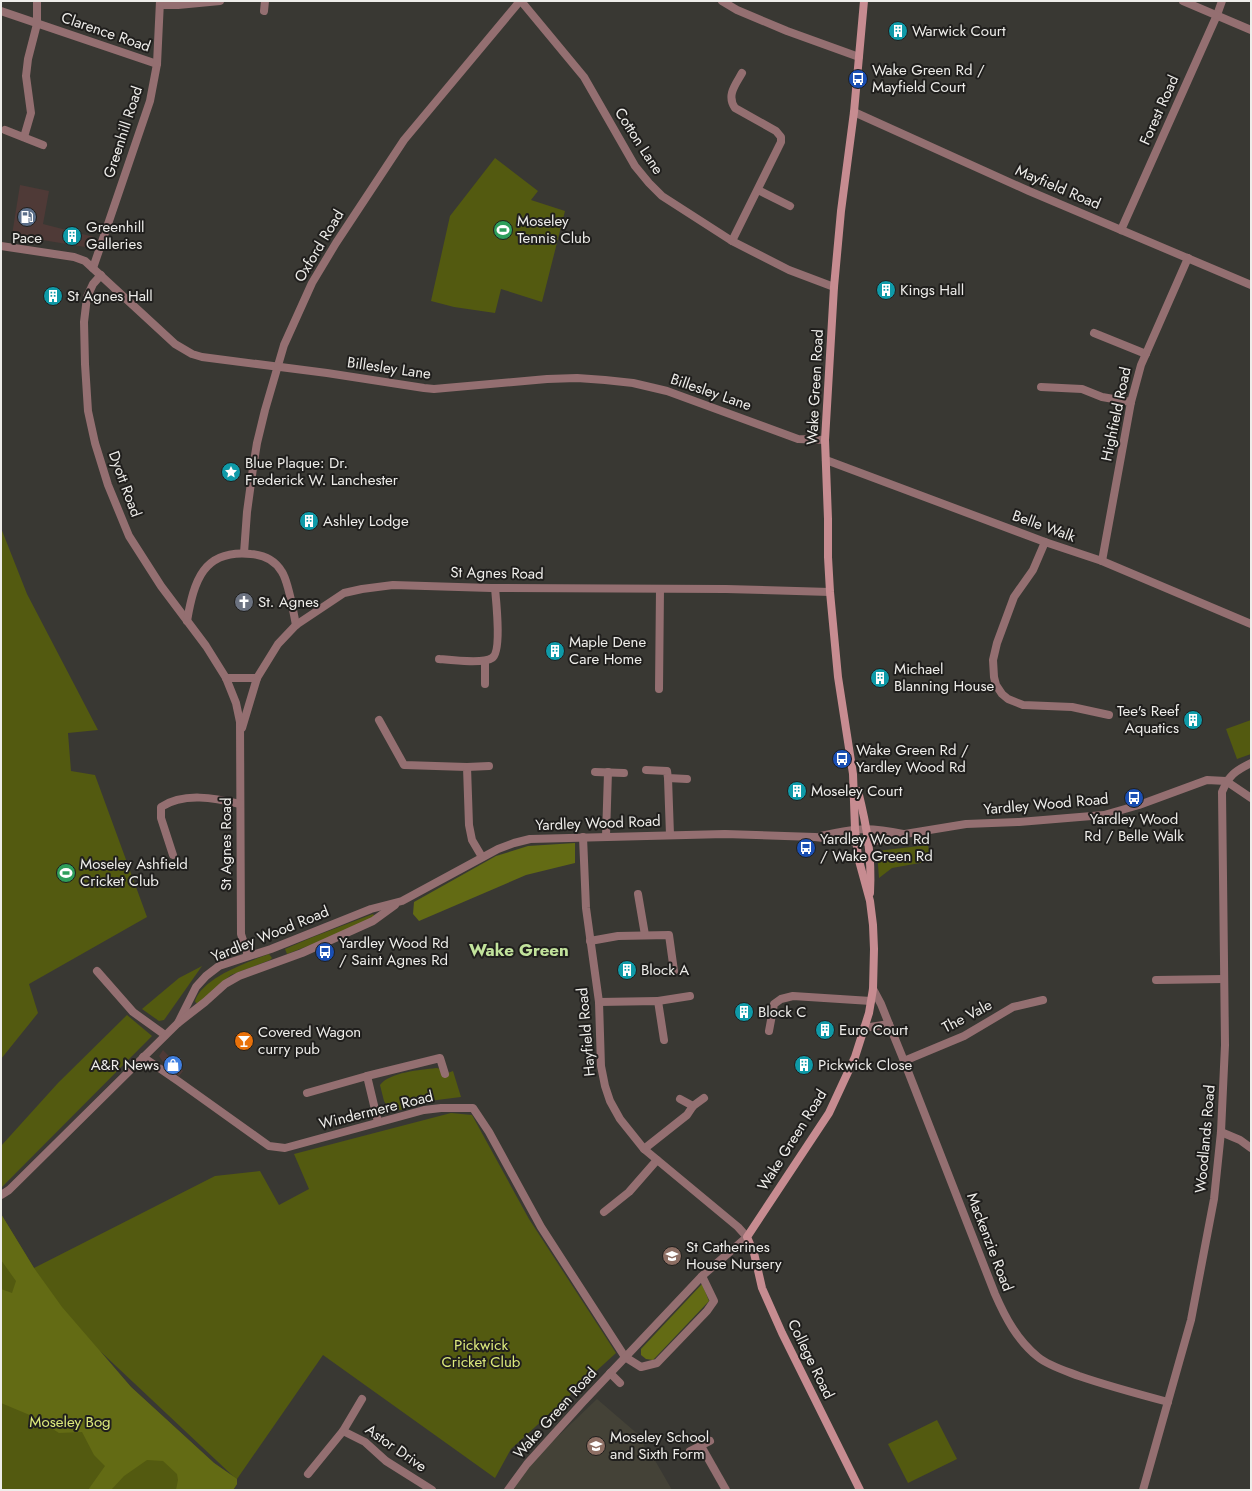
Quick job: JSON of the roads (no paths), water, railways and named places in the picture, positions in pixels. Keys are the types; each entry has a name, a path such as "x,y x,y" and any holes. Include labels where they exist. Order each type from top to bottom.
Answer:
{"main road":[{"name":"Wake Green Road","path":"747,1237 829,1113 855,1057 873,990 873,925 870,901 859,862 856,842 853,774 838,677 830,592 825,440 834,286 841,211 854,112 864,1"},
{"name":"Wake Green Road","path":"853,774 867,828 871,867 870,901"},
{"name":"College Road","path":"747,1237 754,1253 762,1288 782,1333 860,1490"}],"street":[{"path":"24,137 31,113 26,76 28,59 37,24 38,1"},
{"path":"160,3 178,5 220,1"},
{"path":"264,11 265,1"},
{"name":"Cotton Lane","path":"520,1 584,77 635,166 648,183 662,196 732,241 789,270 834,286"},
{"name":"Oxford Road","path":"244,553 247,512 257,443 284,345 312,283 369,192 404,140 520,1"},
{"path":"722,1 737,10 787,32 858,57"},
{"path":"1183,1 1251,30"},
{"name":"Forest Road","path":"1121,230 1222,1"},
{"name":"Greenhill Road","path":"92,268 150,102 157,64 160,3"},
{"name":"Clarence Road","path":"1,11 157,64"},
{"path":"732,241 781,142 781,137 776,131 732,105 730,95 742,73"},
{"name":"Mayfield Road","path":"854,112 1029,190 1251,285"},
{"path":"5,130 43,145"},
{"path":"758,190 790,206"},
{"name":"Billesley Lane","path":"1,246 74,257 85,261 174,344 192,354 213,359 327,373 429,388 577,378 612,381 667,391 798,439 825,440"},
{"name":"Highfield Road","path":"1102,561 1131,402 1141,365 1188,258"},
{"name":"Dyott Road","path":"101,275 93,284 87,297 84,322 85,364 88,410 95,443 108,485 129,536 161,586 206,646 226,678"},
{"path":"1094,333 1146,354"},
{"path":"1041,387 1082,389 1102,397 1131,402"},
{"name":"Belle Walk","path":"826,460 1045,542 1102,561 1251,624"},
{"path":"1045,542 1034,570 1014,597 997,643 993,660 996,685 1002,694 1008,699 1023,705 1072,707 1109,715"},
{"path":"187,621 194,592 199,579 207,566 217,558 228,554 244,553 265,556 282,572 296,625"},
{"name":"St Agnes Road","path":"240,732 257,678 278,644 296,625 344,593 393,585 495,588 830,592"},
{"path":"439,659 485,661 493,658 497,653 498,635 495,588"},
{"path":"659,689 660,589"},
{"path":"485,661 485,684"},
{"path":"226,678 257,678"},
{"name":"St Agnes Road","path":"226,678 236,703 240,722 241,934 248,956"},
{"path":"379,720 404,765 467,767 489,766"},
{"path":"1251,763 1234,772 1226,781 1251,798"},
{"path":"467,767 469,825 472,840 482,858"},
{"path":"646,770 667,771 670,835"},
{"path":"595,772 624,773"},
{"path":"606,836 608,772"},
{"path":"668,778 687,779"},
{"name":"Yardley Wood Road","path":"1,1195 9,1190 178,1022 205,1002 225,984 239,976 302,953 373,921 398,903 498,849 514,843 530,839 725,834 815,837 856,842 885,840 905,834 966,824 1019,822 1104,815 1133,807 1207,780 1226,781"},
{"name":"Woodlands Road","path":"1143,1490 1191,1320 1214,1199 1221,1132 1225,1045 1222,792 1226,781"},
{"path":"173,856 161,818 161,807 170,802 192,798 219,799 240,804"},
{"name":"Yardley Wood Road","path":"815,837 867,828 905,834"},
{"name":"Hayfield Road","path":"583,837 583,867 590,941 598,1002 601,1066 604,1086 610,1101 620,1119 644,1149 738,1227 747,1237"},
{"path":"638,894 645,934"},
{"name":"Yardley Wood Road","path":"178,1022 196,988 206,976 218,966 271,949 371,909 398,903"},
{"path":"590,941 618,936 645,934 669,935 674,971"},
{"path":"271,949 276,963"},
{"path":"97,971 134,1012 165,1035"},
{"path":"1156,980 1224,979"},
{"name":"Mackenzie Road","path":"873,990 882,1004 995,1294 1006,1319 1021,1340 1038,1357 1064,1371 1109,1386 1168,1402"},
{"path":"598,1002 658,1000 690,996"},
{"path":"769,1031 774,1004 787,997 871,1000"},
{"path":"658,1000 664,1040"},
{"name":"The Vale","path":"904,1061 952,1042 1013,1007 1043,1000"},
{"path":"864,1028 889,1024"},
{"name":"Windermere Road","path":"142,1058 178,1081 269,1146 285,1148 424,1110 441,1108 473,1108 489,1132 541,1226 625,1357"},
{"path":"307,1093 440,1058 445,1074"},
{"path":"367,1076 378,1122"},
{"path":"644,1149 687,1115 693,1106 704,1098"},
{"path":"680,1099 693,1106"},
{"path":"1221,1132 1240,1140 1251,1148"},
{"path":"604,1212 629,1192 657,1160"},
{"name":"Wake Green Road","path":"508,1490 527,1464 625,1357 702,1276 747,1237"},
{"path":"625,1357 641,1368 657,1363 707,1311 714,1301 702,1276"},
{"path":"610,1374 620,1383"},
{"name":"Astor Drive","path":"308,1474 343,1431 362,1399"},
{"name":"Astor Drive","path":"343,1431 365,1442 386,1462 432,1490"},
{"path":"690,1451 710,1441"},
{"path":"701,1446 726,1490"}],"place":[{"name":"Warwick Court","path":"898,31"},
{"name":"Wake Green Rd / Mayfield Court","path":"858,79"},
{"name":"Pace","path":"27,217"},
{"name":"Moseley Tennis Club","path":"503,230"},
{"name":"Greenhill Galleries","path":"72,236"},
{"name":"Kings Hall","path":"886,290"},
{"name":"St Agnes Hall","path":"53,296"},
{"name":"Blue Plaque: Dr. Frederick W. Lanchester","path":"231,472"},
{"name":"Ashley Lodge","path":"309,521"},
{"name":"St. Agnes","path":"244,602"},
{"name":"Maple Dene Care Home","path":"555,651"},
{"name":"Michael Blanning House","path":"880,678"},
{"name":"Tee's Reef Aquatics","path":"1193,720"},
{"name":"Wake Green Rd / Yardley Wood Rd","path":"842,759"},
{"name":"Moseley Court","path":"797,791"},
{"name":"Yardley Wood Rd / Belle Walk","path":"1134,798"},
{"name":"Yardley Wood Rd / Wake Green Rd","path":"806,848"},
{"name":"Moseley Ashfield Cricket Club","path":"66,873"},
{"name":"Yardley Wood Rd / Saint Agnes Rd","path":"325,952"},
{"name":"Block A","path":"627,970"},
{"name":"Block C","path":"744,1012"},
{"name":"Euro Court","path":"825,1030"},
{"name":"Covered Wagon curry pub","path":"244,1041"},
{"name":"A&R News","path":"173,1065"},
{"name":"Pickwick Close","path":"804,1065"},
{"name":"St Catherines House Nursery","path":"672,1256"},
{"name":"Moseley School and Sixth Form","path":"596,1446"}],"district":[{"name":"Wake Green","path":"519,950"}],"park label":[{"name":"Pickwick Cricket Club","path":"481,1354"},
{"name":"Moseley Bog","path":"70,1422"}]}
